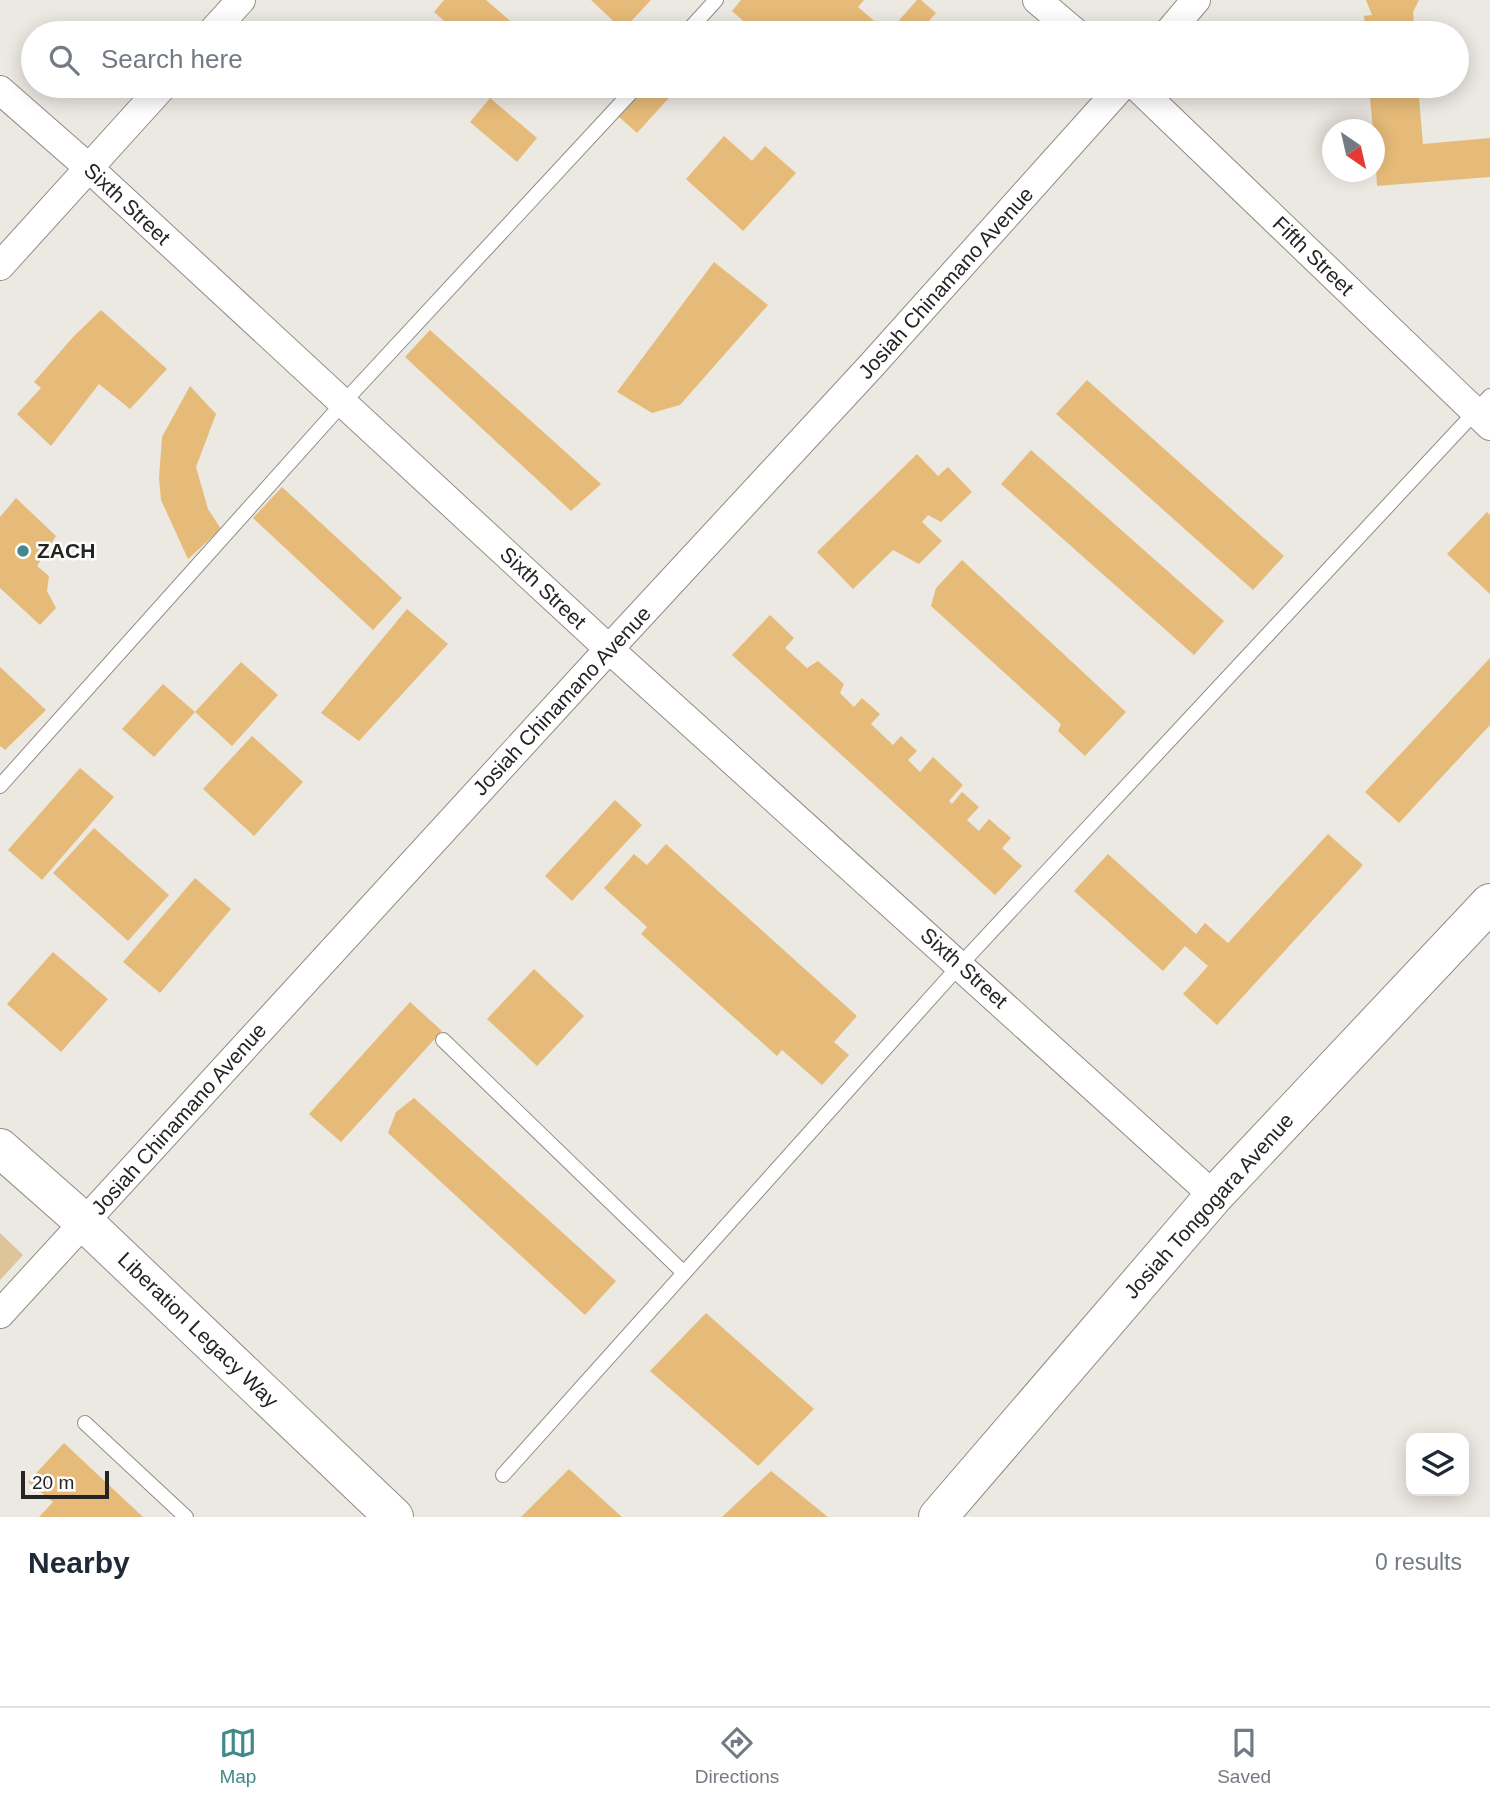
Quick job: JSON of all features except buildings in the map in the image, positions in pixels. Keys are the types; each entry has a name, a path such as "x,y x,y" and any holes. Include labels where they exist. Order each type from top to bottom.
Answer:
{"main road":[{"name":"Josiah Tongogara Avenue","path":"938,1517 1214,1196 1490,903"},
{"name":"Liberation Legacy Way","path":"0,1148 84,1222 395,1516"}],"street":[{"path":"222,21 241,0"},
{"path":"1037,0 1062,21"},
{"path":"1178,21 1196,0"},
{"name":"Sixth Street","path":"0,90 89,168 609,649 1214,1196"},
{"path":"0,266 152,98"},
{"name":"Josiah Chinamano Avenue","path":"0,1314 872,366 1111,98"},
{"name":"Fifth Street","path":"1149,98 1485,412"}],"lane":[{"path":"697,21 716,0"},
{"path":"0,786 343,403 626,98"},
{"path":"503,1475 960,965 1485,412"},
{"path":"443,1040 684,1273"},
{"path":"85,1423 186,1517"}],"shaded area":[{"path":"0,1233 23,1255 0,1280"}],"place":[{"name":"ZACH","path":"23,551"}]}
